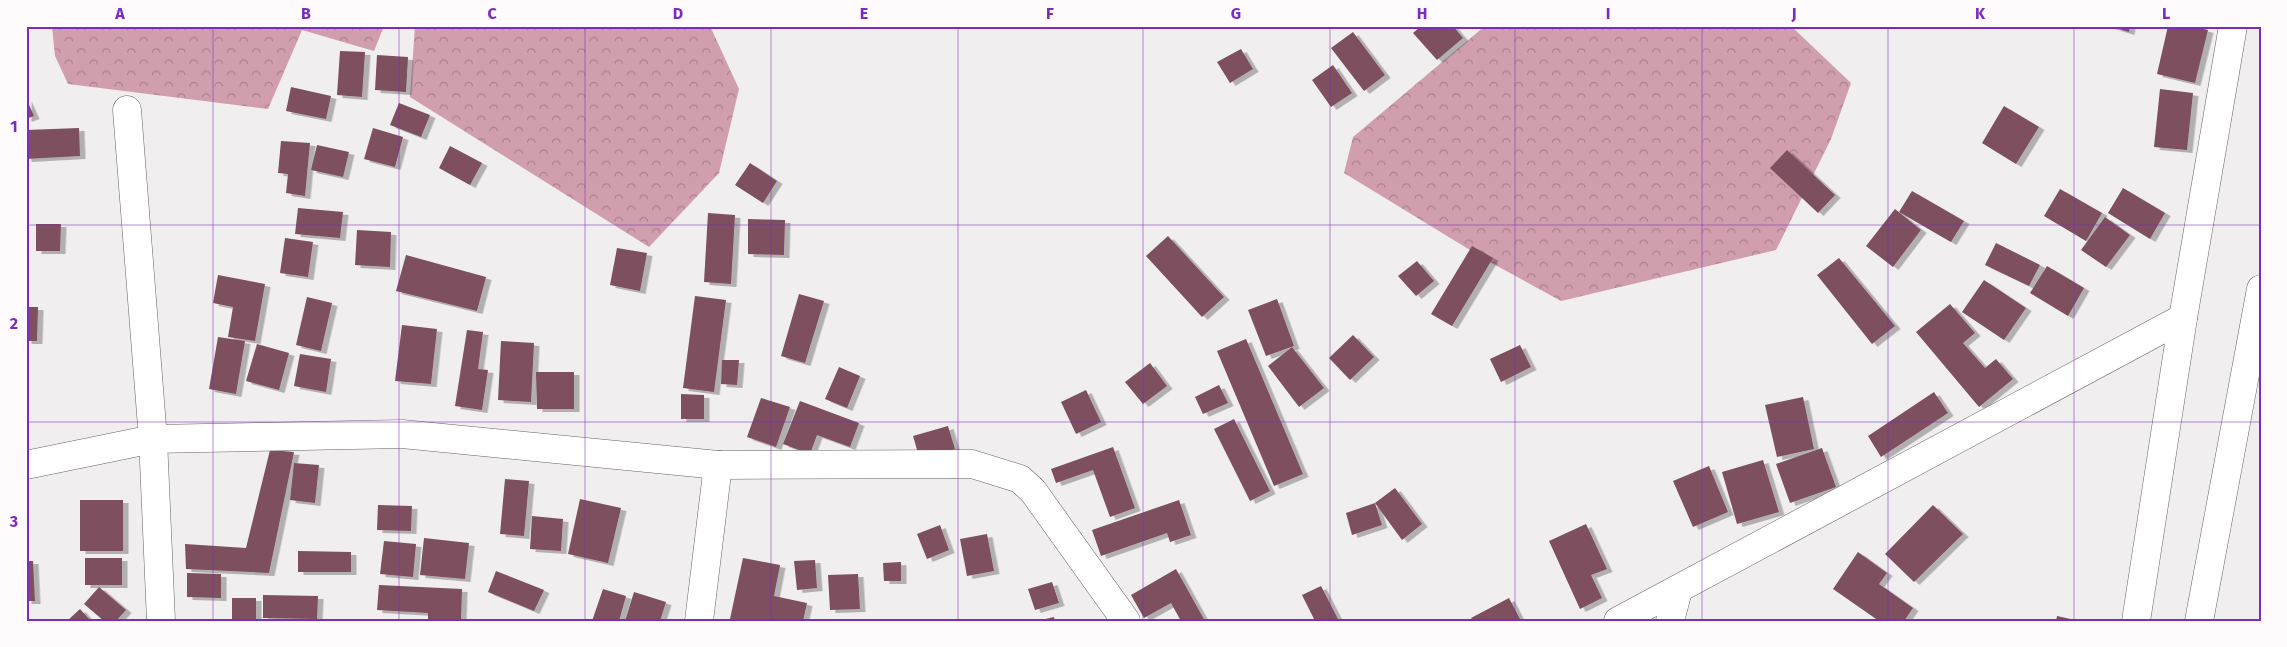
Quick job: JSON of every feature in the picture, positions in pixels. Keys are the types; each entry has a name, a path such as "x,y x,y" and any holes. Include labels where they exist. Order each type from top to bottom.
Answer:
{"main road":[{"path":"2136,621 2183,318 2233,26"},
{"path":"127,110 153,439 161,621"},
{"path":"2199,621 2261,289"},
{"path":"1618,621 2183,318"},
{"path":"26,465 153,439 402,434 718,465 972,464 1020,479 1033,491 1126,621"},
{"path":"699,621 718,465"},
{"path":"1670,621 1678,590"}],"green space":[{"path":"52,26 384,26 374,51 302,30 268,109 68,84 55,56"},
{"path":"415,26 710,26 739,89 719,173 649,247 410,97"},
{"path":"1485,26 1791,26 1851,83 1831,139 1776,250 1561,301 1488,261 1344,173 1353,137"}],"building":[{"path":"1421,26 1453,26 1463,38 1437,60 1413,33"},
{"path":"2109,26 2130,26 2129,32"},
{"path":"2168,26 2193,26 2208,30 2195,83 2157,74"},
{"path":"1353,32 1385,75 1364,91 1331,48"},
{"path":"1241,49 1253,69 1230,83 1217,62"},
{"path":"340,51 365,52 362,97 337,95"},
{"path":"377,55 408,57 406,92 375,90"},
{"path":"1333,65 1352,93 1331,107 1312,80"},
{"path":"291,87 331,96 326,119 286,111"},
{"path":"2160,89 2193,93 2187,150 2154,147"},
{"path":"26,98 34,116 26,119"},
{"path":"399,103 430,115 421,137 390,125"},
{"path":"2004,106 2039,127 2016,164 1982,143"},
{"path":"79,128 80,156 26,159 26,130"},
{"path":"373,128 403,137 395,167 364,159"},
{"path":"281,141 310,143 305,196 286,193 288,174 278,173"},
{"path":"317,145 349,152 343,177 311,170"},
{"path":"450,146 482,163 470,185 439,168"},
{"path":"1787,150 1835,195 1818,213 1770,168"},
{"path":"750,163 777,181 763,203 735,185"},
{"path":"2123,188 2165,213 2150,239 2108,213"},
{"path":"2060,189 2102,213 2086,241 2044,216"},
{"path":"1912,191 1964,221 1951,242 1899,212"},
{"path":"298,208 343,212 340,238 295,234"},
{"path":"1895,209 1921,230 1893,267 1866,246"},
{"path":"708,213 735,215 731,284 704,282"},
{"path":"2105,217 2130,235 2106,267 2081,250"},
{"path":"748,219 785,220 784,255 748,254"},
{"path":"36,224 61,224 60,251 36,251"},
{"path":"357,230 391,232 390,267 355,265"},
{"path":"1168,236 1224,297 1202,317 1146,256"},
{"path":"285,238 313,242 308,277 280,273"},
{"path":"1996,243 2040,265 2029,286 1985,265"},
{"path":"1472,246 1493,258 1452,326 1431,314"},
{"path":"617,248 647,253 640,291 610,285"},
{"path":"406,255 486,277 477,311 396,291"},
{"path":"1839,258 1895,326 1872,344 1817,275"},
{"path":"1417,261 1434,281 1416,296 1398,276"},
{"path":"2047,266 2084,288 2068,316 2030,293"},
{"path":"218,275 265,284 255,341 228,337 233,307 213,303"},
{"path":"1984,280 2026,308 2004,340 1962,312"},
{"path":"799,294 824,301 805,363 781,356"},
{"path":"695,296 726,300 714,392 683,388"},
{"path":"307,297 332,303 321,351 296,345"},
{"path":"1277,299 1294,346 1266,356 1248,310"},
{"path":"1950,304 1975,333 1963,343 1985,368 1996,359 2013,379 1979,407 1916,332"},
{"path":"26,307 38,307 37,341 26,341"},
{"path":"402,325 437,329 431,384 395,381"},
{"path":"467,330 483,332 478,369 488,370 482,410 455,406"},
{"path":"1353,335 1374,357 1350,380 1329,358"},
{"path":"218,337 245,341 236,394 209,389"},
{"path":"1246,339 1303,474 1274,486 1217,351"},
{"path":"501,341 534,343 531,402 498,400"},
{"path":"257,344 289,353 279,390 246,381"},
{"path":"1520,345 1531,367 1501,382 1490,359"},
{"path":"1292,347 1324,388 1299,407 1268,366"},
{"path":"300,354 331,359 326,392 294,386"},
{"path":"722,360 739,360 737,385 721,384"},
{"path":"1150,363 1167,386 1143,404 1125,382"},
{"path":"839,367 860,376 847,408 825,399"},
{"path":"536,372 574,372 574,409 537,409"},
{"path":"1219,385 1228,403 1203,414 1195,397"},
{"path":"1086,390 1101,422 1076,434 1061,402"},
{"path":"1934,392 1948,413 1881,457 1868,436"},
{"path":"681,394 704,395 704,419 681,419"},
{"path":"1803,397 1814,449 1777,457 1765,405"},
{"path":"761,398 790,407 776,447 747,437"},
{"path":"800,401 859,423 850,447 817,435 810,454 783,444"},
{"path":"1234,419 1270,491 1250,501 1214,429"},
{"path":"948,426 955,449 920,460 913,436"},
{"path":"1113,447 1135,508 1110,517 1093,470 1056,483 1051,469"},
{"path":"1822,448 1836,487 1790,503 1776,464"},
{"path":"270,450 294,452 269,573 186,569 185,544 246,548"},
{"path":"1763,460 1779,512 1737,524 1722,472"},
{"path":"294,463 319,465 315,503 290,500"},
{"path":"1709,466 1728,512 1693,527 1673,481"},
{"path":"505,479 529,481 524,536 500,534"},
{"path":"1395,488 1422,524 1402,540 1375,503"},
{"path":"580,499 621,508 608,563 568,554"},
{"path":"80,500 123,500 123,551 80,551"},
{"path":"1179,500 1191,535 1170,542 1167,533 1101,556 1092,530"},
{"path":"1375,503 1382,525 1352,535 1346,513"},
{"path":"378,505 412,506 411,531 377,530"},
{"path":"1933,505 1963,534 1914,582 1885,554"},
{"path":"532,516 563,519 561,551 530,549"},
{"path":"1586,524 1607,569 1591,575 1602,598 1580,609 1549,541"},
{"path":"940,525 949,550 927,559 917,534"},
{"path":"987,534 994,571 967,576 960,539"},
{"path":"424,538 469,543 465,579 420,575"},
{"path":"384,541 416,544 413,577 380,574"},
{"path":"298,551 351,552 351,572 298,572"},
{"path":"1858,552 1887,573 1879,584 1913,608 1904,621 1879,621 1833,589"},
{"path":"85,558 122,558 122,585 85,585"},
{"path":"743,558 780,565 774,596 807,603 803,621 730,619"},
{"path":"815,560 817,588 797,590 794,561"},
{"path":"26,561 33,561 35,601 26,601"},
{"path":"901,562 901,581 884,581 883,563"},
{"path":"1176,569 1205,621 1181,621 1171,603 1144,618 1131,595"},
{"path":"496,571 544,590 534,611 488,592"},
{"path":"187,573 221,574 221,598 187,597"},
{"path":"858,574 860,609 830,610 828,575"},
{"path":"1052,582 1059,603 1035,610 1028,589"},
{"path":"379,585 462,589 461,621 428,621 428,613 377,610"},
{"path":"1321,586 1339,621 1315,621 1302,595"},
{"path":"99,587 126,610 116,621 104,621 84,604"},
{"path":"603,589 626,596 619,621 592,621"},
{"path":"634,592 666,602 660,621 625,621"},
{"path":"263,595 318,596 317,619 263,618"},
{"path":"232,598 256,598 256,621 232,621"},
{"path":"1509,598 1521,621 1473,621 1471,618"},
{"path":"80,609 91,621 67,621"},
{"path":"2057,616 2075,620 2075,621 2056,621"},
{"path":"1054,617 1055,621 1041,621 1041,620"}]}
